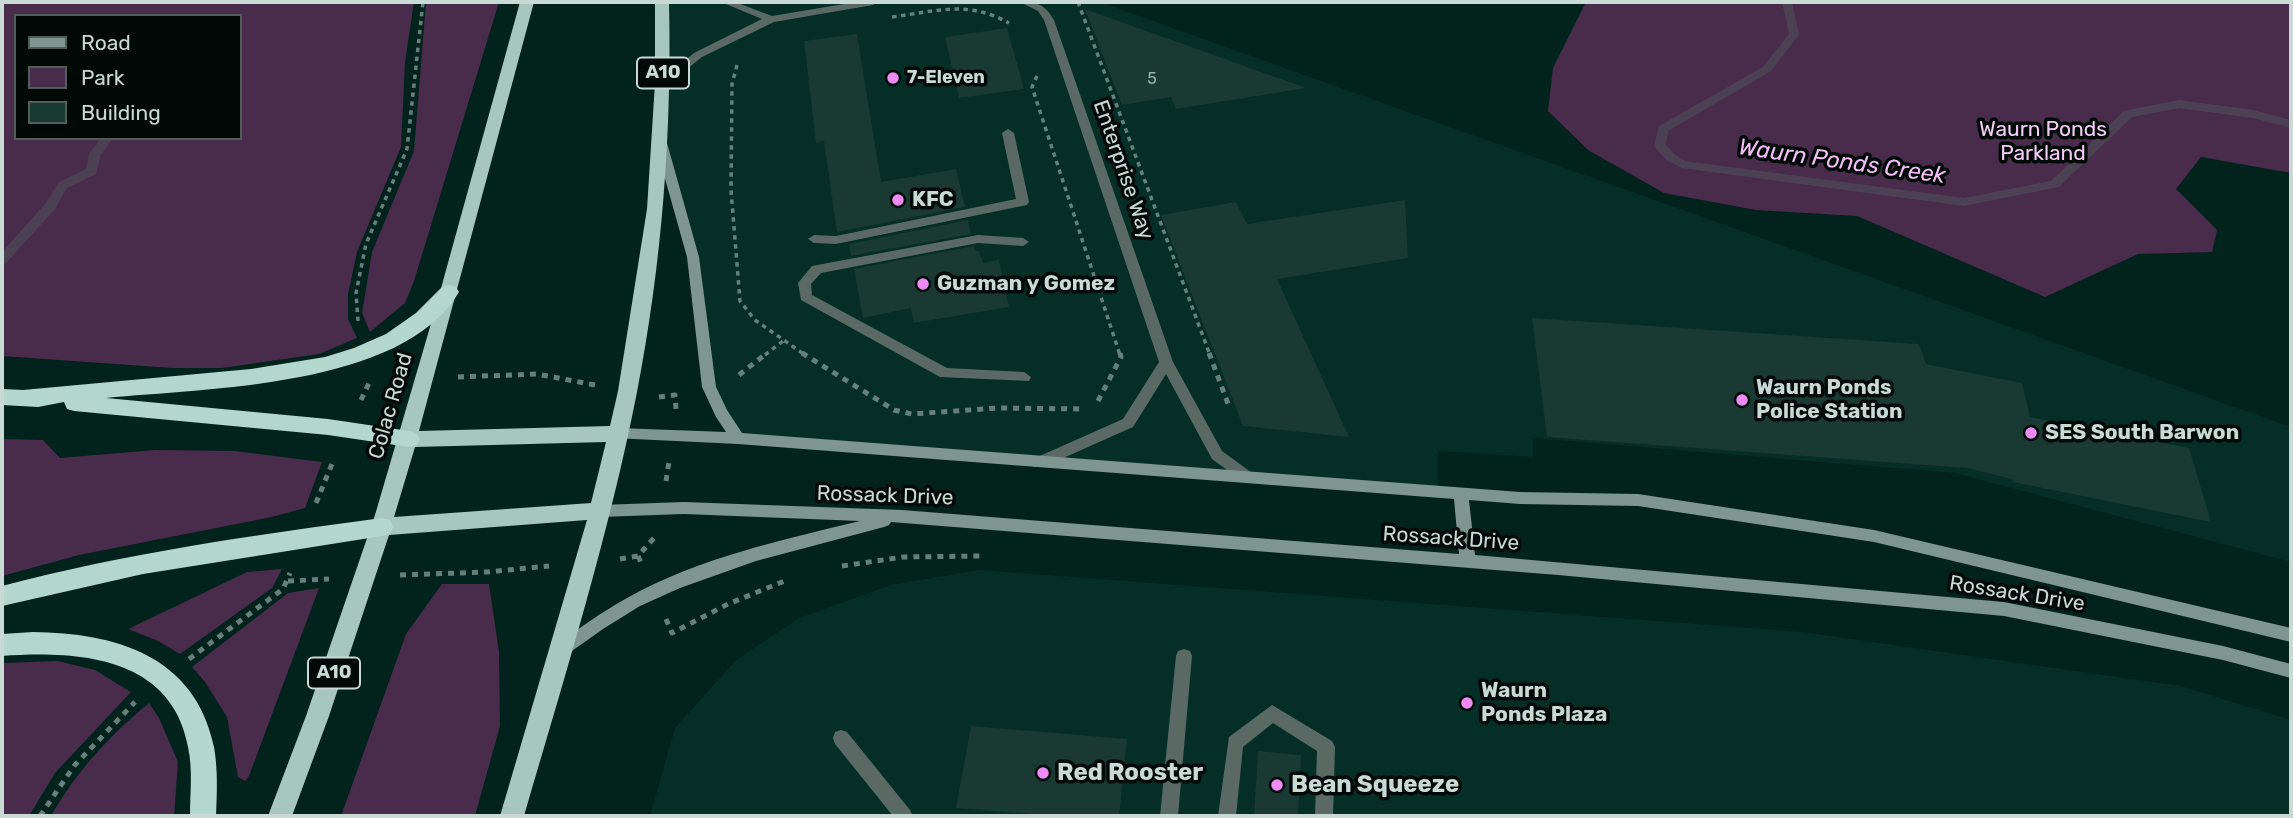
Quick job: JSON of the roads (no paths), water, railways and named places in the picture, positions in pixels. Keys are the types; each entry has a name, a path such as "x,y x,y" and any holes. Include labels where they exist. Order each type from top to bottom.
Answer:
{"highway":[{"name":"Colac Road","path":"280,816 320,717 382,527 426,378 527,2"},
{"name":"A10","path":"512,816 587,562 628,391 650,250 661,143 662,2"},
{"path":"24,398 256,375 317,366 368,351 418,323 449,292"},
{"path":"2,397 348,430 408,439 618,435"},
{"path":"2,596 120,569 303,538 382,527 600,511"},
{"path":"2,645 51,641 108,649 135,660 164,678 177,691 191,715 201,744 203,816"}],"main road":[{"path":"661,143 692,257 709,387 721,413 738,439"},
{"name":"Rossack Drive","path":"618,435 738,439 1461,494 1638,500 1874,536 2291,635"},
{"path":"1461,494 1468,562"},
{"name":"Rossack Drive","path":"600,511 661,508 902,516 2004,608 2223,653 2291,671"},
{"path":"558,655 610,614 689,576 747,557 902,516"}],"lane":[{"path":"726,2 771,19"},
{"path":"663,83 698,55 771,19 873,2"},
{"name":"Enterprise Way","path":"1025,2 1042,9 1049,20 1166,362 1217,454 1250,479"},
{"path":"814,239 836,240 1023,202 1008,134"},
{"path":"1023,242 978,239 817,269 804,283 806,298 945,373 1024,377"},
{"path":"1038,463 1128,423 1166,362"},
{"path":"1169,816 1184,656"},
{"path":"1227,816 1235,743 1272,713 1326,747 1324,816"},
{"path":"841,738 904,816"}],"waterway":[{"name":"Waurn Ponds Creek","path":"1787,2 1794,34 1767,69 1663,129 1660,146 1670,157 1682,164 1964,202 2055,184 2128,114 2179,104 2253,114 2291,124"},
{"path":"2,260 51,206 63,185 92,171 95,154 106,140"}],"place":[{"name":"7-Eleven","path":"893,78"},
{"name":"KFC","path":"898,200"},
{"name":"Guzman y Gomez","path":"923,284"},
{"name":"Waurn Ponds Police Station","path":"1742,400"},
{"name":"SES South Barwon","path":"2031,433"},
{"name":"Waurn Ponds Plaza","path":"1467,703"},
{"name":"Red Rooster","path":"1043,773"},
{"name":"Bean Squeeze","path":"1277,785"}],"park label":[{"name":"Waurn Ponds Parkland","path":"2043,142"}]}
